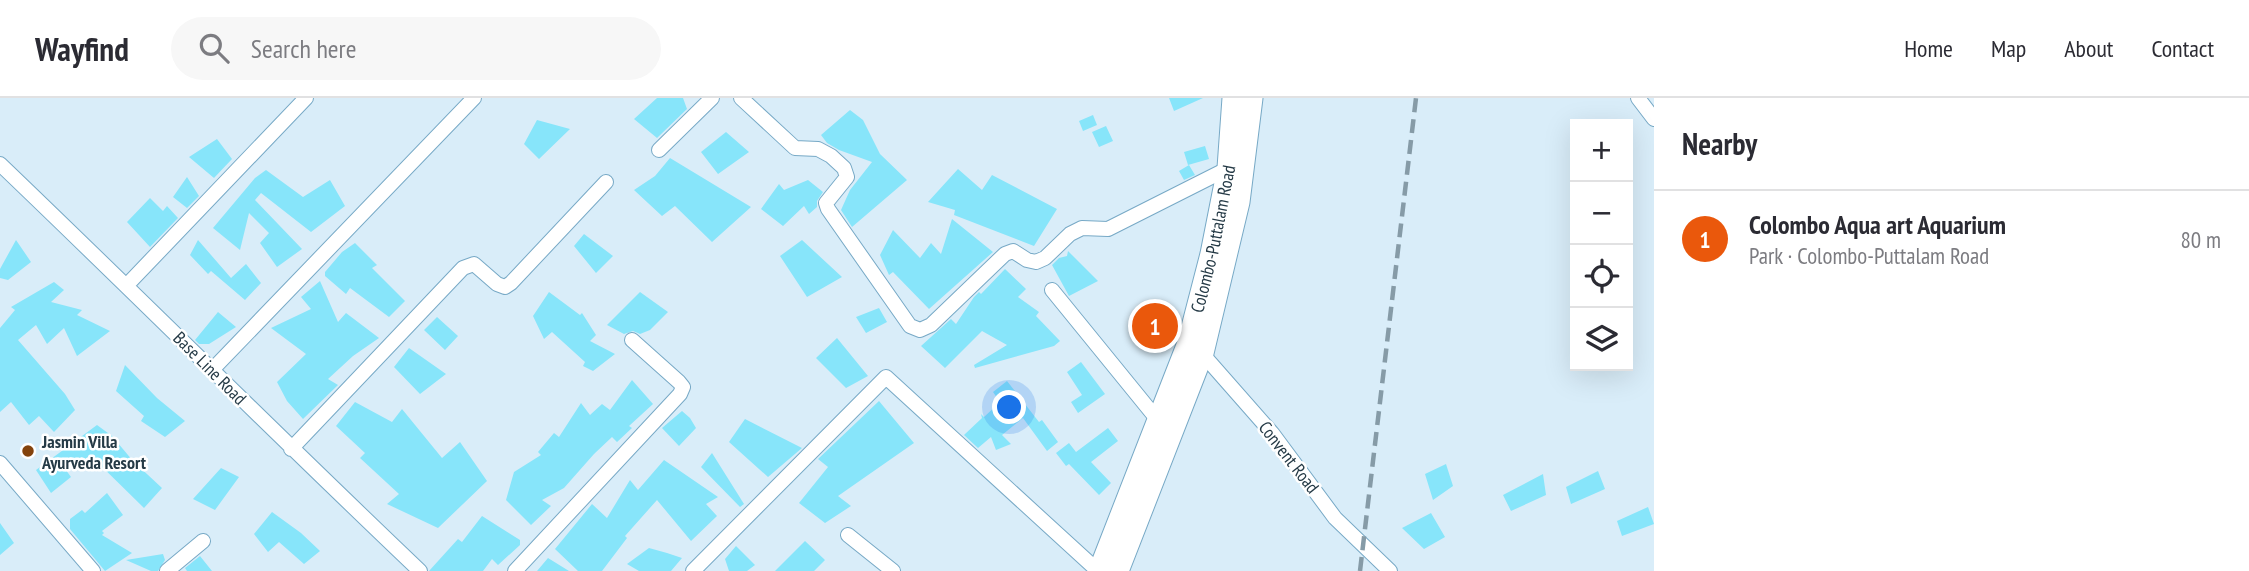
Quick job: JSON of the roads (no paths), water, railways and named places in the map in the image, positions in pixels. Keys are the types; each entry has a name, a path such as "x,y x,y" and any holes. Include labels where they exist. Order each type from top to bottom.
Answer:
{"highway":[{"name":"Colombo-Puttalam Road","path":"1118,571 1196,348 1234,226 1237,165 1233,98"},
{"name":"Colombo-Puttalam Road","path":"1237,165 1252,98"},
{"name":"Colombo-Puttalam Road","path":"1098,571 1157,419 1196,348"}],"street":[{"path":"127,285 306,98"},
{"path":"212,370 474,98"},
{"path":"659,150 712,98"},
{"path":"741,98 795,148 818,149 844,168 847,177 826,203 828,209 910,326 920,330 931,326 1004,254 1013,251 1036,262 1052,253 1070,234 1082,228 1108,229 1237,165"},
{"path":"1638,98 1653,113"},
{"name":"Base Line Road","path":"0,164 127,285 291,449 421,571"},
{"path":"291,449 463,268 474,264 497,284 505,287 606,182"},
{"path":"1052,290 1157,419"},
{"path":"515,571 680,394 683,387 679,382 632,340"},
{"name":"Convent Road","path":"1196,348 1272,433 1335,518 1390,571"},
{"path":"693,571 886,377 1098,571"},
{"path":"0,463 93,571"},
{"path":"848,535 893,571"},
{"path":"167,571 203,541"}],"railway":[{"path":"1360,571 1416,98"}],"place":[{"name":"Colombo Aqua art Aquarium","path":"1155,326"},
{"name":"Jasmin Villa Ayurveda Resort","path":"28,451"}]}
